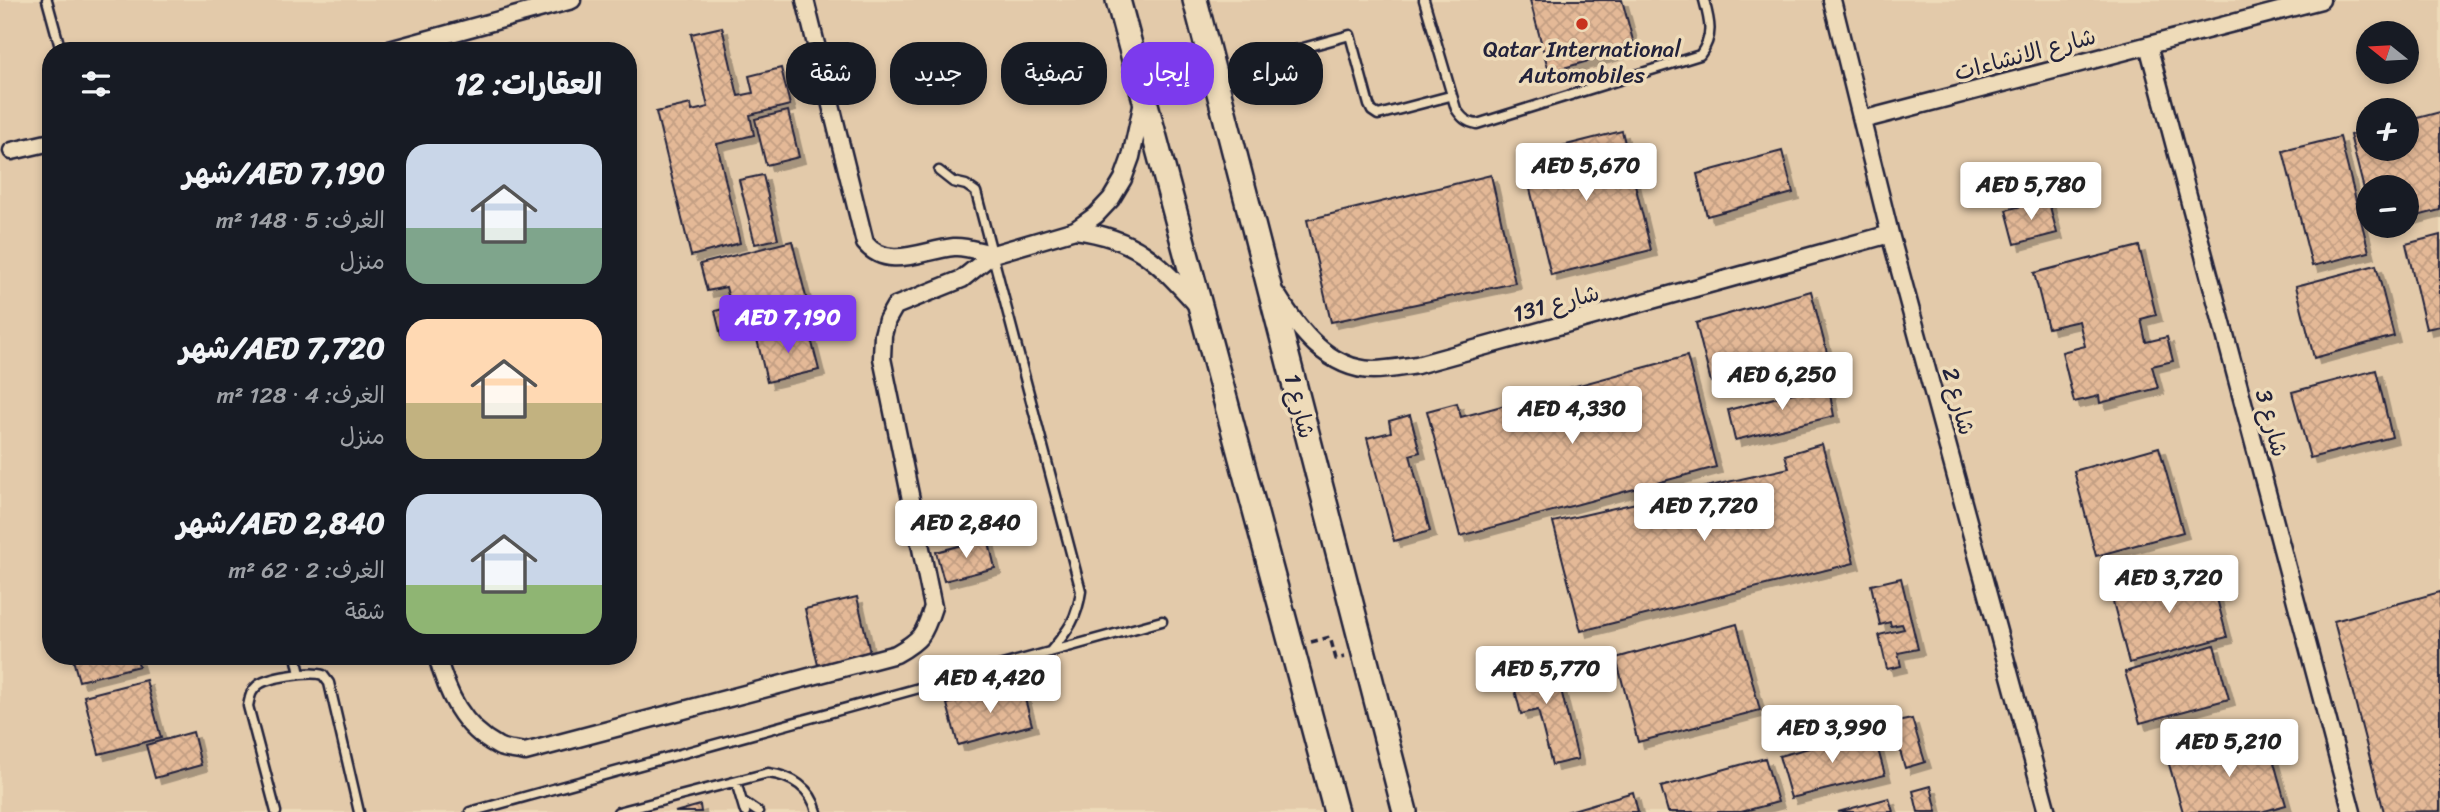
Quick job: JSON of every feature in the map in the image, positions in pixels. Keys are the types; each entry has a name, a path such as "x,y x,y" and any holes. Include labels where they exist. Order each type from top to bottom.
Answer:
{"street":[{"path":"419,42 572,0"},
{"path":"805,0 865,243 874,254 888,258 957,246 993,254"},
{"path":"1118,0 1129,42"},
{"name":"شارع 1","path":"1195,0 1405,812"},
{"name":"شارع 2","path":"1832,0 1890,234 2048,812"},
{"name":"شارع الانشاءات","path":"1862,120 2321,0"},
{"name":"شارع 3","path":"2148,45 2352,812"},
{"path":"440,665 454,705 475,730 500,748 525,752 896,654 916,642 926,627 933,607 882,358 883,335 895,306 962,279 993,254 1075,230 1096,215 1123,179 1143,105"},
{"path":"1146,105 1334,812"},
{"path":"12,152 42,144"},
{"path":"1075,230 1111,237 1144,252 1199,306"},
{"name":"شارع 131","path":"1268,280 1295,324 1314,343 1352,366 1370,370 1389,369 1417,365 1890,234"}],"lane":[{"path":"47,0 59,42"},
{"path":"1424,0 1450,96 1462,118 1477,124 1700,55 1707,46 1711,33 1704,0"},
{"path":"1323,42 1350,35 1369,105 1378,115 1450,96"},
{"path":"939,170 953,182 966,185 976,192 1081,591 1079,611 1071,628 1050,652"},
{"path":"470,812 1162,621"},
{"path":"298,665 300,674"},
{"path":"275,812 248,706 250,693 259,683 313,672 323,675 329,683 359,812"},
{"path":"618,812 736,782 757,774 779,774 790,779 808,792 817,812"},
{"path":"736,782 745,812"},
{"path":"742,801 758,812"}],"path":[{"path":"1291,648 1330,637 1336,660 1364,652"}],"shaded area":[{"path":"0,0 2440,0 2440,812 0,812"}],"building":[{"name":"Qatar International Automobiles","path":"1530,0 1622,0 1635,48 1549,72"},
{"path":"722,27 738,96 753,93 749,76 781,68 786,89 786,105 790,105 750,115 754,135 717,144 740,243 691,256 656,112 691,104 692,111 708,107 691,34"},
{"path":"788,111 799,157 766,165 755,119"},
{"path":"2440,112 2440,210 2419,216 2419,175 2360,175 2357,161 2419,161 2419,118"},
{"path":"1622,131 1651,250 1551,275 1522,156"},
{"path":"2356,134 2356,158 2350,135"},
{"path":"2340,137 2356,200 2356,238 2365,238 2369,252 2312,266 2283,151"},
{"path":"1782,151 1793,193 1707,216 1697,174"},
{"path":"763,175 778,239 755,244 739,180"},
{"path":"1491,175 1515,283 1331,322 1307,220"},
{"path":"2048,199 2057,233 2015,244 2006,210"},
{"path":"2440,235 2440,326 2426,329 2406,244"},
{"path":"792,241 810,313 721,336 715,311 731,307 726,287 707,291 700,264"},
{"path":"2139,246 2156,315 2141,319 2146,342 2167,337 2173,361 2152,366 2158,388 2100,403 2099,396 2074,402 2062,352 2085,346 2079,321 2048,328 2034,273"},
{"path":"2376,265 2394,336 2314,358 2296,286"},
{"path":"1811,291 1827,353 1711,382 1696,323"},
{"path":"808,327 819,370 767,382 757,339"},
{"path":"1687,356 1716,467 1460,536 1427,411 1457,403 1461,417"},
{"path":"2376,370 2392,437 2310,458 2292,392"},
{"path":"1828,384 1834,416 1735,440 1728,410"},
{"path":"1410,415 1420,452 1410,455 1430,531 1394,541 1367,438 1391,432 1389,421"},
{"path":"1822,444 1854,563 1581,631 1553,522 1789,468 1785,455"},
{"path":"2159,447 2183,532 2096,556 2074,471"},
{"path":"988,538 995,568 944,581 936,552"},
{"path":"2209,568 2227,637 2129,663 2111,594"},
{"path":"1901,578 1918,649 1898,653 1901,666 1887,669 1879,635 1904,629 1902,624 1891,626 1890,622 1880,625 1871,585"},
{"path":"2440,592 2440,811 2384,812 2334,621"},
{"path":"857,597 870,653 818,665 805,609"},
{"path":"1737,624 1760,710 1638,742 1616,658"},
{"path":"2214,645 2229,699 2140,723 2125,672"},
{"path":"1553,657 1578,759 1552,765 1538,710 1521,714 1510,670"},
{"path":"75,665 139,666 79,681"},
{"path":"146,680 161,738 99,754 84,696"},
{"path":"1021,684 1032,725 958,745 947,704"},
{"path":"1912,719 1925,762 1905,768 1892,723"},
{"path":"1873,731 1885,775 1791,798 1779,756"},
{"path":"193,732 201,765 155,778 146,745"},
{"path":"2266,734 2286,805 2261,812 2183,812 2168,761"},
{"path":"1765,758 1778,802 1741,812 1668,812 1661,787"},
{"path":"1931,786 1937,812 1918,812 1913,791"},
{"path":"1633,792 1638,812 1566,812"},
{"path":"1889,798 1893,812 1838,812"},
{"path":"700,805 701,812 675,812"}],"place":[{"name":"Qatar International Automobiles","path":"1582,24"}]}
